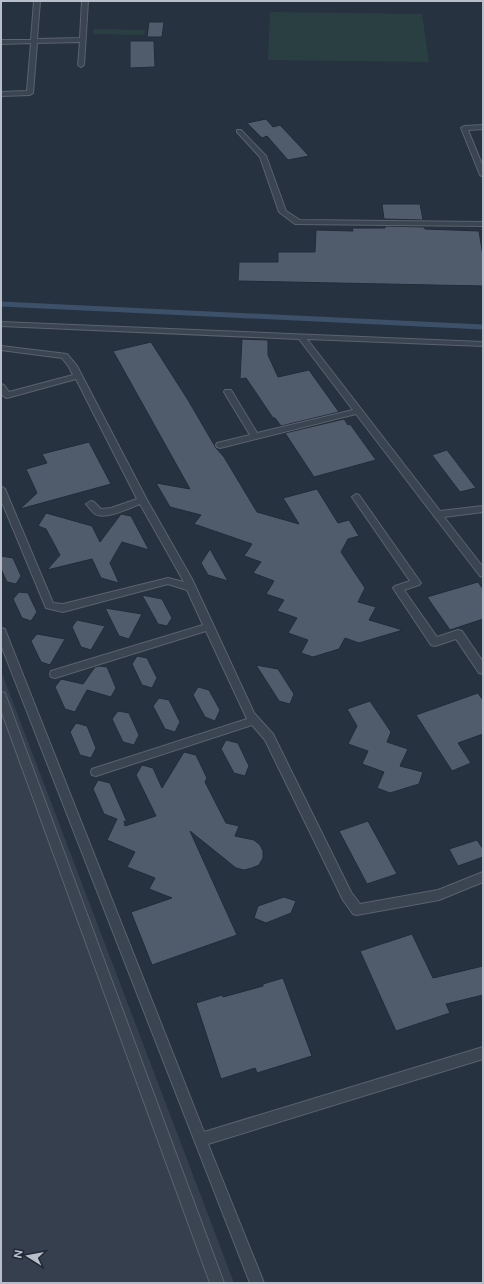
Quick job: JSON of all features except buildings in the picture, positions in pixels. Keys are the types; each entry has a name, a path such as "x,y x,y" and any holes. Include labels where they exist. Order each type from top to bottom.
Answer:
{"lane":[{"path":"1,94 30,93 37,1"},
{"path":"81,65 85,1"},
{"path":"1,42 83,40"},
{"path":"483,127 464,128 473,152 481,166 483,175"},
{"path":"239,131 263,156 283,212 298,222 483,224"},
{"path":"473,152 483,151"},
{"path":"1,324 483,344"},
{"path":"301,336 439,514 483,574"},
{"path":"1,348 64,356 73,366 142,500 191,588 250,715 269,737 347,896 358,910 439,895 483,877"},
{"path":"1,387 7,395 78,376"},
{"path":"228,392 255,436"},
{"path":"220,445 359,411"},
{"path":"1,489 49,606 63,608 168,581 191,588"},
{"path":"356,497 416,583 398,588 435,642 458,634 483,670"},
{"path":"91,504 99,512 112,511 142,500"},
{"path":"439,514 483,509"},
{"path":"55,674 209,627"},
{"path":"1,632 257,1283"},
{"path":"1,696 217,1283"},
{"path":"96,772 255,720"},
{"path":"200,1140 483,1053"}],"shaded area":[{"path":"1,671 182,1146 234,1283 1,1283"}],"green space":[{"path":"270,12 422,14 429,62 268,60"},
{"path":"94,29 145,30 144,35 93,34"}],"waterway":[{"path":"1,304 483,327"}]}
